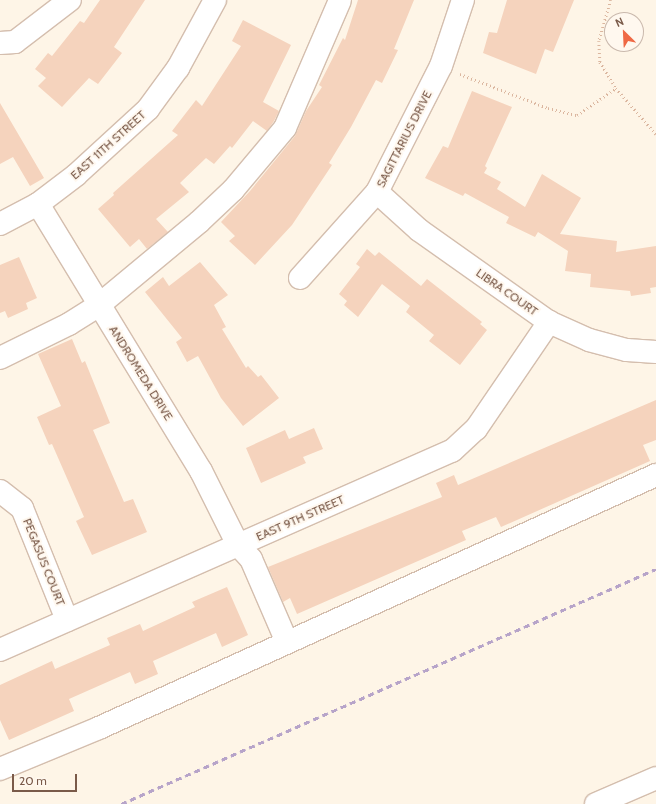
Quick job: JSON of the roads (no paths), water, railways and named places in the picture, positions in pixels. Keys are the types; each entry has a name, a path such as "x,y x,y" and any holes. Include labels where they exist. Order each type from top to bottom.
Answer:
{"street":[{"path":"0,43 15,42 70,0"},
{"name":"EAST 11TH STREET","path":"0,224 38,204 82,171 148,109 178,68 215,0"},
{"path":"0,358 69,324 99,305 199,222 233,190 284,128 340,0"},
{"name":"SAGITTARIUS DRIVE","path":"300,278 377,192 441,66 460,1"},
{"name":"LIBRA COURT","path":"377,192 419,230 550,322 589,340 627,350 656,352"},
{"name":"ANDROMEDA DRIVE","path":"38,204 201,470 238,545 251,559 287,642"},
{"name":"EAST 9TH STREET","path":"1,646 67,620 452,451 476,429 550,322"},
{"path":"0,769 99,728 656,475"},
{"name":"PEGASUS COURT","path":"0,491 22,508 67,620"},
{"path":"596,804 656,778"}],"railway":[{"path":"121,804 656,569"}]}
